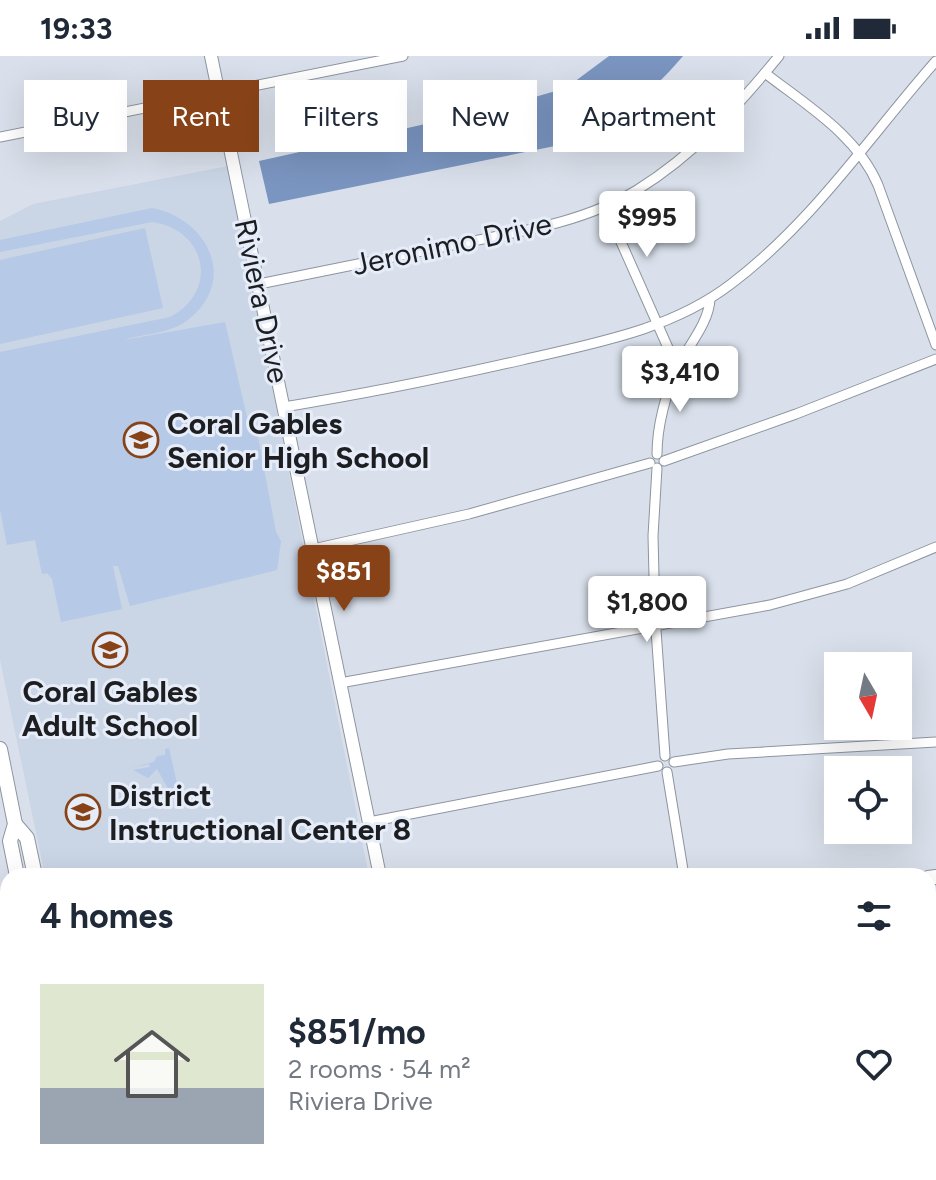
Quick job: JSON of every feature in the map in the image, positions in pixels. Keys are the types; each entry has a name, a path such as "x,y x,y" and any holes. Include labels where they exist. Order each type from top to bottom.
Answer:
{"main road":[{"path":"0,749 15,824 27,838 33,868"},
{"path":"15,824 10,841 15,868"}],"street":[{"name":"Riviera Drive","path":"211,56 216,80"},
{"path":"259,85 403,56"},
{"name":"Jeronimo Drive","path":"259,284 537,228 605,206 638,190 686,155 731,113 779,56"},
{"path":"284,407 468,372 658,325 710,299 796,227 936,61"},
{"path":"765,73 861,152 878,185 936,345"},
{"path":"0,137 143,108"},
{"name":"Riviera Drive","path":"231,152 378,868"},
{"path":"605,206 677,368"},
{"path":"665,756 655,626 653,536 657,462 662,417 677,368 708,313 710,299"},
{"path":"313,549 469,514 657,462 768,424 936,359"},
{"path":"340,683 809,596 891,567 936,547"},
{"path":"674,762 728,754 936,742"},
{"path":"665,756 671,757 674,762 667,772 658,766 659,760 665,756"},
{"path":"369,822 658,766"},
{"path":"667,772 683,868"}],"shaded area":[{"path":"609,56 683,56 661,80 577,80"},
{"path":"553,92 553,146 537,150 537,96"},
{"path":"423,125 423,152 525,152 269,204 259,161 300,152 407,152 407,128"},
{"name":"Coral Gables Senior High School","path":"228,166 367,868 43,868 0,660 0,221 33,204"},
{"path":"152,208 172,214 188,224 201,238 210,253 214,270 212,287 204,303 182,324 124,340 225,322 247,417 254,416 276,532 281,541 277,570 130,606 118,566 113,566 122,609 61,622 52,579 47,573 42,574 35,540 7,545 0,510 0,352 170,317 186,306 196,292 201,277 200,262 195,248 185,236 170,227 152,222 0,252 0,240"},
{"path":"145,228 163,308 0,344 0,260"},
{"path":"169,748 178,788 169,790 157,769 148,778 133,770 150,767 149,764 129,768 154,762"}],"place":[{"name":"Coral Gables Senior High School","path":"141,440"},
{"name":"Coral Gables Adult School","path":"110,650"},
{"name":"District Instructional Center 8","path":"83,812"}]}
